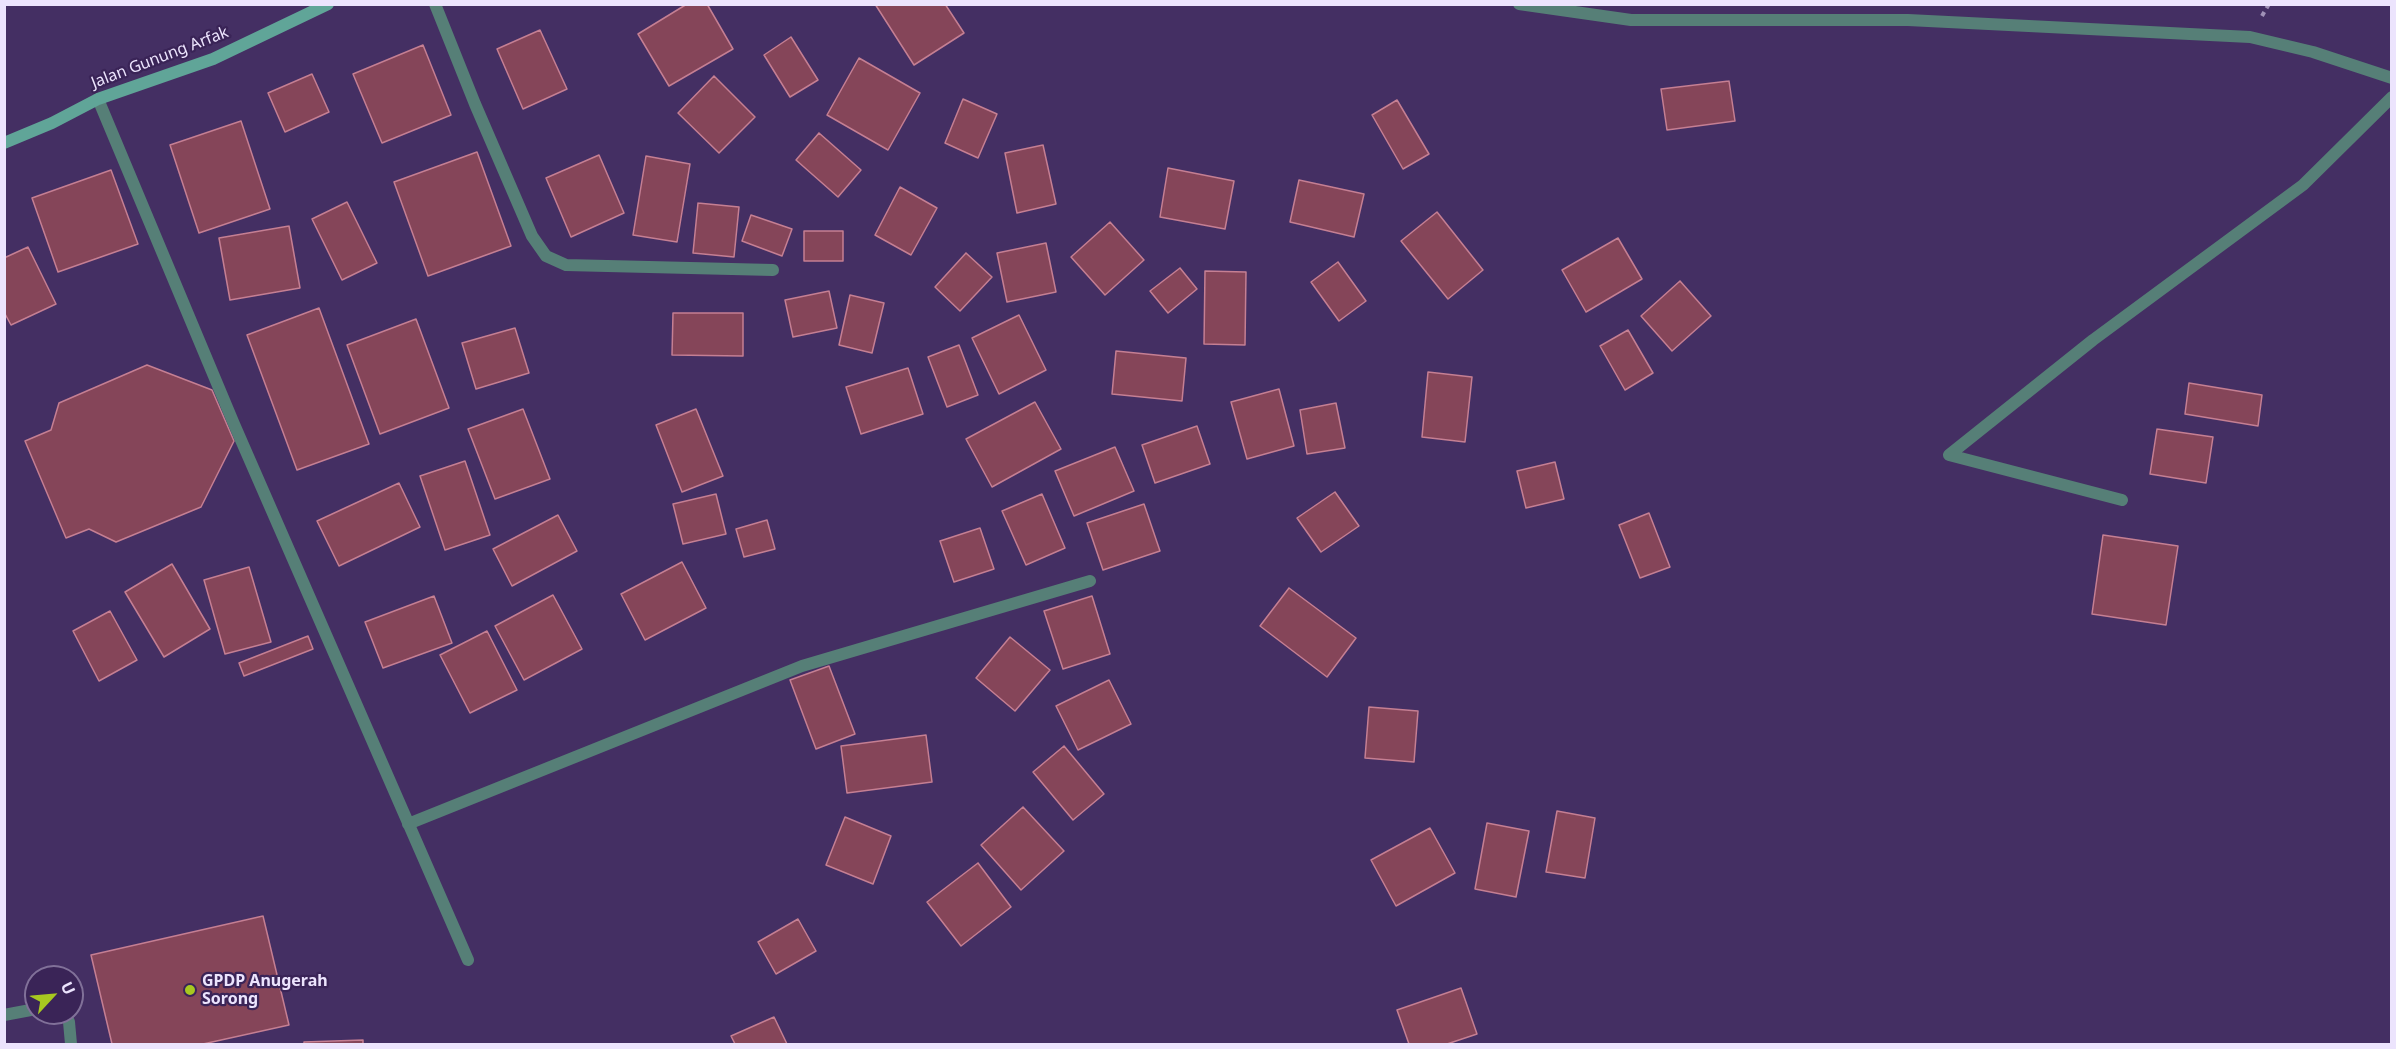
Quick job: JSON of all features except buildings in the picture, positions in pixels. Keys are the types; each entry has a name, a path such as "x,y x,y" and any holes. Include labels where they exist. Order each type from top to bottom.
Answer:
{"street":[{"name":"Jalan Gunung Arfak","path":"4,143 52,123 98,99 213,59 327,4"},
{"path":"435,4 532,236 546,256 566,265 773,270"},
{"path":"1519,4 1631,20 1908,20 2250,37 2313,52 2391,78"},
{"path":"2122,500 1949,455 2093,340 2304,185 2391,97"},
{"path":"98,99 234,424 468,960"},
{"path":"408,824 802,666 1090,580"},
{"path":"4,1015 24,1011"},
{"path":"69,1025 71,1044"}],"place":[{"name":"GPDP Anugerah Sorong","path":"190,990"}]}
